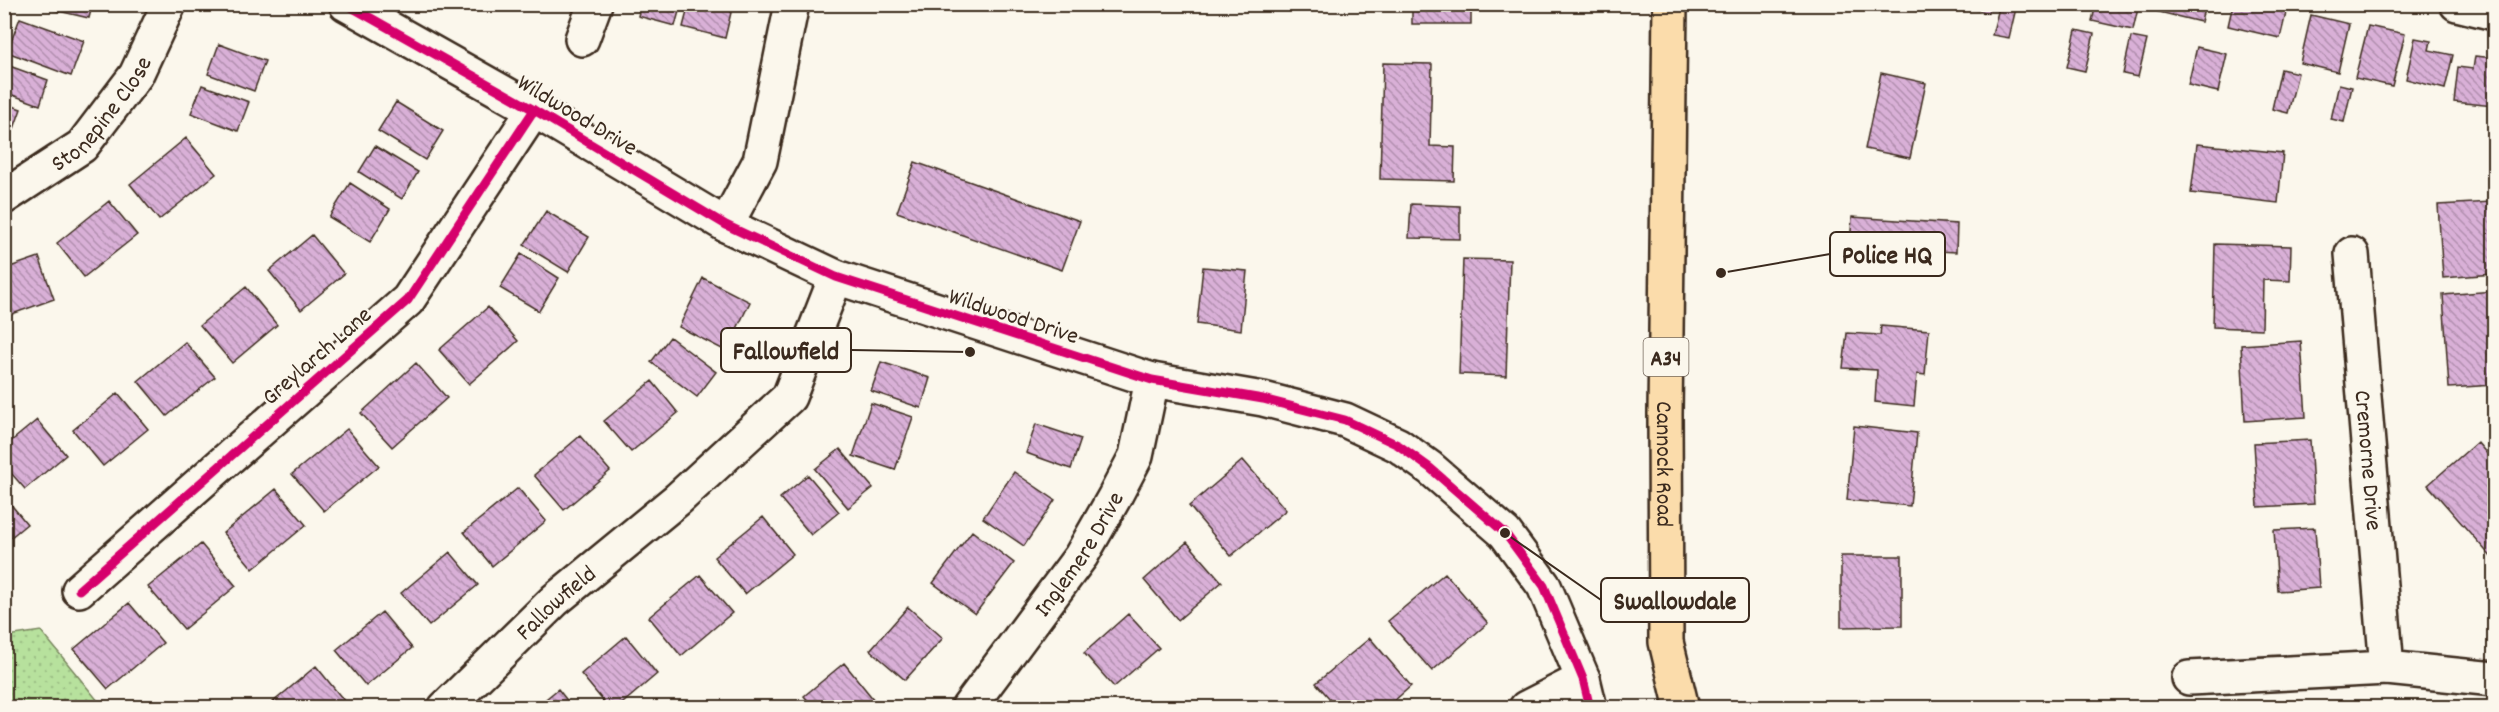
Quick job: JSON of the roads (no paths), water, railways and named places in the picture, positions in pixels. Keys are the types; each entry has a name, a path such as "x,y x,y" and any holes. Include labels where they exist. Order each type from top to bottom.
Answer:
{"main road":[{"name":"Cannock Road","path":"1670,4 1665,414 1666,642 1682,708"}],"street":[{"name":"Stonepine Close","path":"4,197 82,146 136,75 169,4"},
{"name":"Wildwood Drive","path":"346,4 534,110 726,225 836,277 1152,380 1263,399 1345,420 1398,445 1430,468 1505,533 1544,586 1587,693"},
{"path":"582,39 595,4"},
{"path":"726,225 760,161 792,4"},
{"path":"2457,4 2494,13"},
{"name":"Greylarch Lane","path":"79,590 408,300 534,110"},
{"name":"Cremorne Drive","path":"2352,254 2387,668"},
{"name":"Fallowfield","path":"445,708 555,600 678,499 789,397 836,277"},
{"name":"Inglemere Drive","path":"968,708 1081,556 1114,498 1136,456 1152,380"},
{"path":"2189,678 2387,668 2494,679"},
{"path":"1526,708 1587,693"}],"place":[{"name":"Police HQ","path":"1721,273"},
{"name":"Fallowfield","path":"970,352"},
{"name":"Swallowdale","path":"1505,533"}]}
